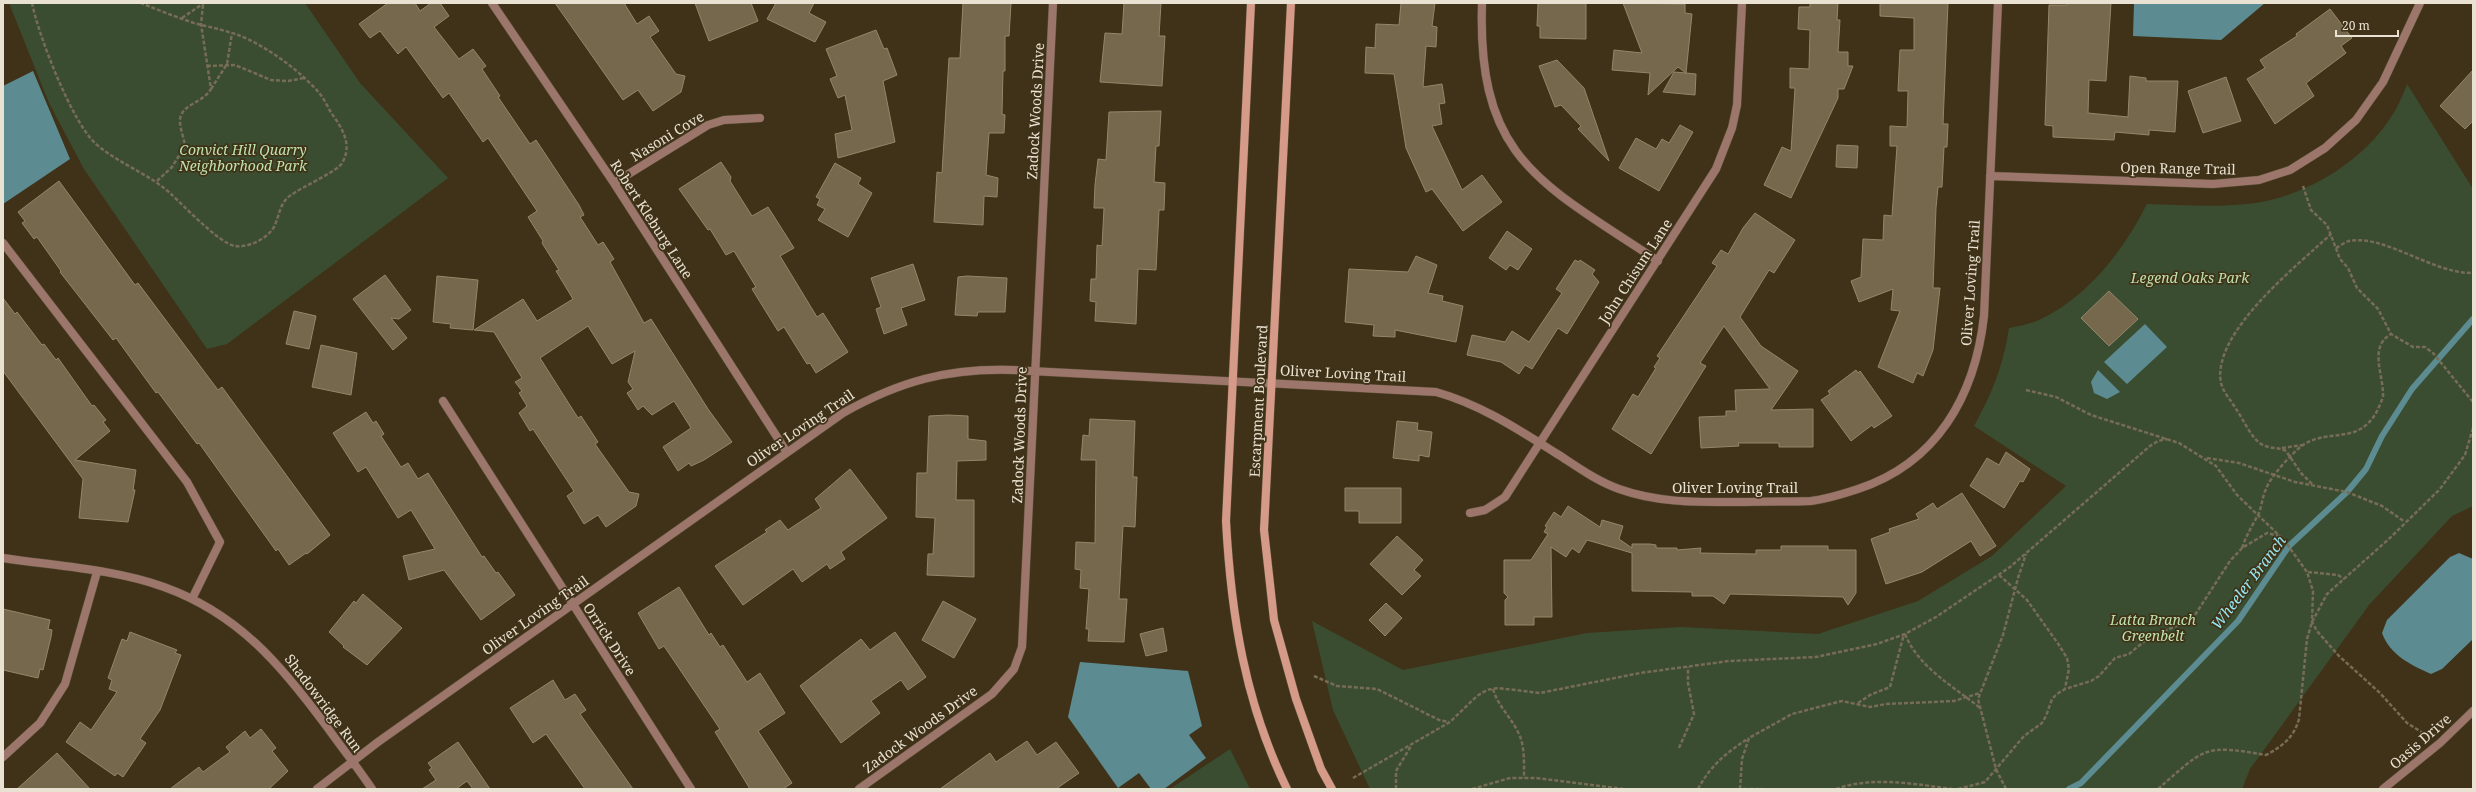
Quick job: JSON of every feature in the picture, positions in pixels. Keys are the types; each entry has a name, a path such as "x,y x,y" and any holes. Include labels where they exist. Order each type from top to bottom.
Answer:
{"main road":[{"name":"Escarpment Boulevard","path":"1251,3 1226,521 1228,571 1236,633 1252,699 1276,766 1287,789"},
{"name":"Escarpment Boulevard","path":"1291,3 1273,383 1264,530 1274,620 1296,699 1321,769 1332,789"}],"street":[{"name":"Robert Kleburg Lane","path":"492,3 614,183 786,451"},
{"name":"Zadock Woods Drive","path":"859,789 981,702 1002,684 1014,669 1022,647 1025,616 1053,3"},
{"path":"1482,3 1482,56 1484,73 1496,116 1508,141 1538,179 1556,193 1658,261"},
{"name":"John Chisum Lane","path":"1470,513 1485,510 1505,497 1716,169 1732,128 1739,79 1742,3"},
{"name":"Oliver Loving Trail","path":"317,789 352,761 786,451 843,413 872,397 911,381 970,370 1232,381 1436,392 1472,403 1495,414 1594,478 1640,495 1686,503 1812,500 1839,496 1871,485 1898,472 1931,444 1948,424 1962,400 1977,360 1984,316 1998,3"},
{"name":"Open Range Trail","path":"1990,176 2213,184 2259,180 2290,170 2325,148 2356,120 2382,82 2420,3"},
{"name":"Nasoni Cove","path":"614,183 708,125 724,120 760,118"},
{"path":"3,243 187,482 220,542 192,599"},
{"name":"Orrick Drive","path":"443,401 691,789"},
{"name":"Shadowridge Run","path":"3,558 97,572 163,587 192,599 225,619 268,653 288,674 372,789"},
{"path":"3,757 40,723 65,684 97,572"},
{"name":"Oasis Drive","path":"2383,789 2440,744 2473,711"}],"path":[{"path":"32,3 52,64 78,118 94,142 115,159 157,181 219,238 234,246 251,244 267,236 274,226 279,210 288,197 307,184 334,170 342,163 347,144 343,130 322,96 305,78 258,45 232,33 182,18 141,3"},
{"path":"204,4 201,24 211,89"},
{"path":"182,18 204,4"},
{"path":"157,181 172,167 185,146 180,122 181,115 185,108 206,96 227,64 232,33"},
{"path":"207,66 227,64 254,72 271,80 288,81 305,78"},
{"path":"2303,186 2311,210 2327,225 2336,248 2357,288 2378,309 2391,334 2413,346 2425,347 2433,352 2473,402"},
{"path":"2331,234 2246,317 2221,361 2221,382 2226,395 2262,445 2271,448 2304,445 2318,439 2354,433 2364,427 2372,418 2383,397 2378,369 2379,355 2382,342 2391,334"},
{"path":"2336,248 2348,241 2360,240 2385,246 2433,266 2464,273 2473,273"},
{"path":"2026,390 2056,397 2091,415 2167,439 2206,458 2216,466 2237,495 2284,540 2307,572 2313,591 2312,622 2317,631 2339,656 2380,693 2407,723 2422,733"},
{"path":"2158,789 2183,766 2202,753 2218,748 2266,755 2288,741 2296,732 2299,719 2307,639 2312,622 2327,594 2391,537 2440,489 2465,455 2473,428"},
{"path":"1353,778 1450,722 1477,696 1493,689 1540,693 1640,673 1730,661 1816,658 1877,644 1905,634 1936,617 1999,575 2026,554 2150,446 2158,441 2167,439"},
{"path":"2242,548 2249,529 2258,514 2266,489 2275,475 2304,445"},
{"path":"2280,448 2292,457 2301,473 2312,484"},
{"path":"2206,458 2239,463 2275,475 2363,498 2392,512 2405,522"},
{"path":"1958,789 1985,782 2024,736 2042,722 2046,716 2052,699 2065,689 2091,681 2099,676 2115,658 2130,654 2146,640 2193,618 2230,561 2242,548 2267,533 2275,534 2284,540"},
{"path":"2006,789 1996,769 1978,699 2000,647 2015,588 2026,554"},
{"path":"2307,572 2338,574 2344,579"},
{"path":"1999,575 2027,600 2067,658 2069,669 2065,689"},
{"path":"1905,634 1911,649 1922,662 1949,686 1968,698 1980,708"},
{"path":"1858,703 1870,695 1890,686 1905,634"},
{"path":"1679,748 1694,714 1688,683 1688,667"},
{"path":"1314,676 1337,686 1377,689 1439,720 1450,722"},
{"path":"1493,689 1497,703 1518,732 1523,753 1524,778"},
{"path":"1698,789 1706,774 1716,761 1749,738 1792,714 1818,706 1842,701 1858,703 1870,707 1968,698 1980,692"},
{"path":"1740,789 1742,759 1749,738"},
{"path":"1396,789 1396,771 1412,744"},
{"path":"1472,789 1510,778 1524,778 1624,789"},
{"path":"1836,789 1858,783 1900,782 1952,789"},
{"path":"1737,789 1763,789"}],"green space":[{"name":"Convict Hill Quarry Neighborhood Park","path":"9,3 305,3 360,83 448,178 227,344 207,349 84,169 49,103"},
{"name":"Latta Branch Greenbelt","path":"2407,84 2473,189 2473,506 2452,516 2369,605 2250,769 2242,789 1370,789 1333,710 1312,621 1403,670 1587,633 1681,627 1818,634 1918,601 1992,556 2066,486 1974,426 1987,402 2000,367 2009,328 2028,324 2056,311 2088,286 2115,255 2138,221 2147,204 2210,206 2257,203 2293,193 2314,184 2335,172 2354,158 2371,142 2386,124 2398,105"},
{"path":"1230,749 1250,789 1170,789"}],"water":[{"path":"2134,3 2265,3 2221,40 2133,36"},
{"path":"33,71 70,159 3,204 3,86"},
{"path":"2145,324 2167,347 2127,384 2104,362"},
{"path":"2098,370 2120,392 2107,399 2094,393 2091,382"},
{"path":"2459,553 2473,559 2473,639 2442,669 2431,674 2409,663 2396,653 2390,647 2382,633 2387,620 2450,557"},
{"path":"1080,662 1188,671 1202,726 1189,735 1206,758 1164,789 1151,789 1139,773 1118,788 1068,717"}],"building":[{"path":"388,3 415,3 420,11 431,3 440,3 449,16 434,27 459,59 473,49 486,66 482,69 500,96 498,97 530,144 536,140 579,205 584,215 580,217 598,245 603,242 614,259 610,262 644,323 651,319 708,409 732,442 704,460 691,466 689,463 678,471 663,447 691,428 674,401 652,415 643,406 638,410 627,393 633,389 628,382 635,351 612,364 588,326 540,358 578,418 581,416 598,442 595,444 629,492 639,494 636,506 606,527 598,515 584,524 567,496 574,491 533,429 530,431 519,413 527,406 519,393 522,391 515,382 522,378 494,332 474,330 523,299 537,321 573,299 556,271 559,270 528,217 537,211 488,138 483,142 449,93 443,98 406,47 398,54 380,31 370,38 359,24"},
{"path":"555,3 624,3 637,24 649,16 659,31 650,37 676,74 685,76 681,92 653,111 638,90 623,100"},
{"path":"695,3 751,3 758,21 709,41"},
{"path":"776,3 814,3 809,13 826,22 815,42 767,19"},
{"path":"963,3 1011,3 1009,36 1005,36 1005,71 1003,71 1002,114 1005,115 1004,133 989,133 986,175 998,178 997,197 984,196 983,225 934,222 937,172 942,173 949,58 960,58"},
{"path":"1124,3 1161,3 1159,36 1165,36 1162,86 1100,82 1105,33 1122,34"},
{"path":"1401,3 1435,3 1432,26 1437,27 1436,47 1426,46 1423,87 1442,84 1445,103 1439,104 1442,124 1432,126 1462,190 1482,175 1502,202 1463,231 1432,189 1426,192 1406,148 1394,74 1365,73 1366,47 1375,48 1376,24 1399,25"},
{"path":"1538,3 1586,3 1586,39 1540,38 1540,26 1537,26"},
{"path":"1623,3 1685,4 1685,13 1692,14 1686,73 1678,67 1648,95 1650,73 1612,70 1614,50 1642,53"},
{"path":"1810,3 1838,3 1837,20 1840,20 1838,52 1848,52 1848,66 1853,66 1844,89 1838,89 1838,98 1791,198 1764,185 1782,147 1791,151 1795,88 1790,88 1790,68 1809,69 1810,30 1798,29 1799,7 1810,7"},
{"path":"1880,3 1948,3 1943,124 1948,124 1947,147 1944,147 1942,187 1938,187 1933,288 1940,288 1933,350 1923,376 1917,373 1913,383 1878,367 1900,311 1891,310 1893,289 1859,302 1851,281 1861,277 1863,239 1883,240 1884,215 1892,216 1897,146 1890,146 1890,126 1907,127 1908,91 1898,91 1900,50 1914,50 1914,18 1880,16"},
{"path":"2068,3 2111,3 2106,81 2089,80 2088,113 2128,117 2130,76 2146,78 2146,81 2178,81 2175,132 2149,130 2149,135 2115,132 2114,140 2053,137 2053,126 2045,125 2049,5 2067,5"},
{"path":"2330,9 2352,38 2341,46 2346,53 2306,83 2314,96 2275,124 2247,79 2265,68 2260,60 2297,36 2296,34"},
{"path":"876,30 884,49 887,48 897,75 883,81 895,142 838,158 835,134 852,130 845,95 838,98 830,79 837,76 826,49"},
{"path":"1557,60 1584,88 1609,161 1578,129 1581,126 1561,105 1555,107 1539,66"},
{"path":"2473,70 2473,121 2465,129 2440,106"},
{"path":"1674,72 1696,74 1695,95 1663,92"},
{"path":"2226,77 2241,121 2203,133 2188,91"},
{"path":"1161,111 1159,146 1156,146 1154,182 1165,183 1164,210 1159,210 1156,270 1138,269 1136,324 1095,321 1096,302 1090,301 1091,279 1096,279 1097,245 1102,246 1104,208 1094,208 1095,185 1098,159 1106,160 1109,112"},
{"path":"1680,125 1693,132 1659,191 1619,168 1636,138 1656,149 1662,139 1669,143"},
{"path":"1837,145 1858,146 1857,168 1836,167"},
{"path":"721,162 731,177 730,181 752,216 768,207 794,248 780,256 817,317 823,313 848,352 816,373 810,363 807,364 784,327 778,331 752,289 756,287 734,251 726,255 710,229 708,230 679,189"},
{"path":"835,163 861,178 858,184 872,193 848,237 818,220 825,209 817,205 820,199 816,197"},
{"path":"59,181 135,285 138,283 218,390 222,387 330,535 307,554 306,553 289,565 278,549 276,551 199,443 197,444 158,392 156,393 116,338 113,340 60,272 61,271 37,237 34,239 22,223 25,221 18,212"},
{"path":"1755,213 1795,240 1774,273 1769,270 1740,317 1761,346 1798,371 1771,410 1813,409 1813,447 1779,447 1779,443 1738,443 1739,446 1701,448 1699,417 1726,416 1726,411 1736,411 1735,390 1770,389 1724,326 1700,363 1706,366 1651,454 1612,429 1633,394 1638,397 1656,368 1654,367 1660,358 1657,356 1717,266 1712,263 1721,250 1728,254 1743,228"},
{"path":"1507,231 1532,249 1518,270 1510,265 1506,270 1489,258"},
{"path":"1416,256 1437,265 1428,293 1443,296 1442,301 1463,306 1456,342 1395,330 1395,337 1373,336 1374,325 1345,322 1349,269 1408,272"},
{"path":"1575,260 1579,262 1580,260 1595,270 1592,274 1599,282 1567,334 1558,328 1532,369 1525,365 1519,374 1501,362 1467,355 1472,335 1505,342 1512,331 1529,342 1562,293 1556,289"},
{"path":"913,264 925,300 901,308 907,325 884,334 876,309 881,307 871,278"},
{"path":"385,275 411,310 399,319 391,318 407,338 393,350 353,299"},
{"path":"437,276 478,280 473,330 450,328 451,324 433,322"},
{"path":"958,277 1007,278 1005,312 978,312 977,316 955,315"},
{"path":"2109,291 2138,319 2109,346 2081,318"},
{"path":"3,298 15,314 17,312 42,345 44,344 56,360 58,358 92,406 94,405 106,420 103,422 110,431 75,460 136,470 133,490 135,490 128,522 79,518 83,479 3,371"},
{"path":"294,311 316,316 309,349 286,344"},
{"path":"321,345 357,353 351,395 312,387"},
{"path":"1856,370 1858,373 1860,371 1892,416 1874,428 1872,425 1851,441 1821,400 1830,394 1828,391"},
{"path":"366,412 373,423 376,421 384,434 381,436 401,467 408,463 418,479 428,473 482,557 484,556 496,573 498,572 515,595 481,620 444,570 409,580 403,556 435,549 411,510 398,518 366,467 358,472 333,433"},
{"path":"929,416 968,416 968,439 986,441 986,460 957,461 956,500 974,500 974,577 927,575 928,554 933,554 935,518 916,517 917,473 927,473"},
{"path":"1090,419 1135,421 1133,477 1137,477 1135,527 1123,526 1119,599 1127,599 1124,642 1088,641 1089,629 1086,629 1089,589 1080,588 1081,570 1075,569 1076,542 1095,543 1096,460 1081,460 1083,435 1089,436"},
{"path":"1397,421 1418,423 1417,430 1432,432 1429,457 1419,455 1419,461 1393,458"},
{"path":"2006,452 2030,469 2023,482 2020,481 2004,508 1970,486 1987,458 1999,465"},
{"path":"850,469 887,518 841,552 845,559 830,569 827,564 802,582 793,569 743,605 715,566 767,532 765,530 780,520 788,530 821,508 815,499"},
{"path":"1345,488 1401,488 1401,523 1359,523 1359,511 1345,511"},
{"path":"1962,493 1996,546 1980,556 1971,541 1922,572 1886,584 1871,539 1890,532 1889,529 1919,519 1916,514 1933,503 1937,509"},
{"path":"1568,506 1600,527 1602,520 1623,526 1619,539 1632,548 1632,544 1650,544 1656,545 1656,548 1677,548 1677,550 1701,548 1700,553 1756,554 1756,550 1781,550 1781,546 1828,546 1828,550 1856,550 1856,593 1848,605 1843,597 1730,594 1724,604 1713,596 1692,596 1692,592 1632,591 1632,553 1587,540 1579,553 1572,548 1566,557 1551,547 1552,617 1534,617 1534,625 1505,625 1505,600 1508,597 1504,593 1504,560 1531,560 1548,534 1544,532 1547,527 1545,526 1554,512 1561,517"},
{"path":"1397,536 1423,560 1414,570 1421,576 1402,595 1370,564"},
{"path":"679,587 709,635 711,633 720,647 723,645 747,682 760,673 785,713 758,731 792,783 783,789 750,789 715,732 720,729 664,646 659,649 638,613"},
{"path":"363,594 402,628 367,665 343,647 344,646 329,632 354,601 356,603"},
{"path":"943,601 976,619 954,658 922,640"},
{"path":"1386,603 1402,618 1385,636 1369,620"},
{"path":"3,609 50,620 48,629 52,630 51,637 43,670 40,669 38,678 3,670"},
{"path":"1163,628 1167,651 1146,656 1140,634"},
{"path":"130,632 177,650 175,653 181,655 160,710 140,739 146,743 123,777 117,773 115,776 66,742 80,722 91,730 117,692 109,689 112,680 108,678 122,639 127,641"},
{"path":"895,632 926,677 908,690 901,680 871,701 880,713 841,743 800,686 861,639 870,650"},
{"path":"553,680 565,700 575,694 586,710 580,714 633,789 585,789 546,734 533,743 510,708"},
{"path":"261,729 276,748 272,751 288,771 269,789 170,789 199,767 203,772 230,752 226,747 245,731 250,738"},
{"path":"1027,741 1037,755 1056,742 1079,773 1056,789 940,789 990,753 996,762"},
{"path":"458,742 490,789 473,789 467,781 456,789 422,789 436,780 429,770 432,768 428,763"},
{"path":"57,753 90,789 17,789"}],"waterway":[{"name":"Wheeler Branch","path":"2069,789 2081,783 2238,621 2289,546 2347,492 2366,469 2382,436 2412,389 2473,319"}],"park label":[{"name":"Legend Oaks Park","path":"2190,277"}]}
